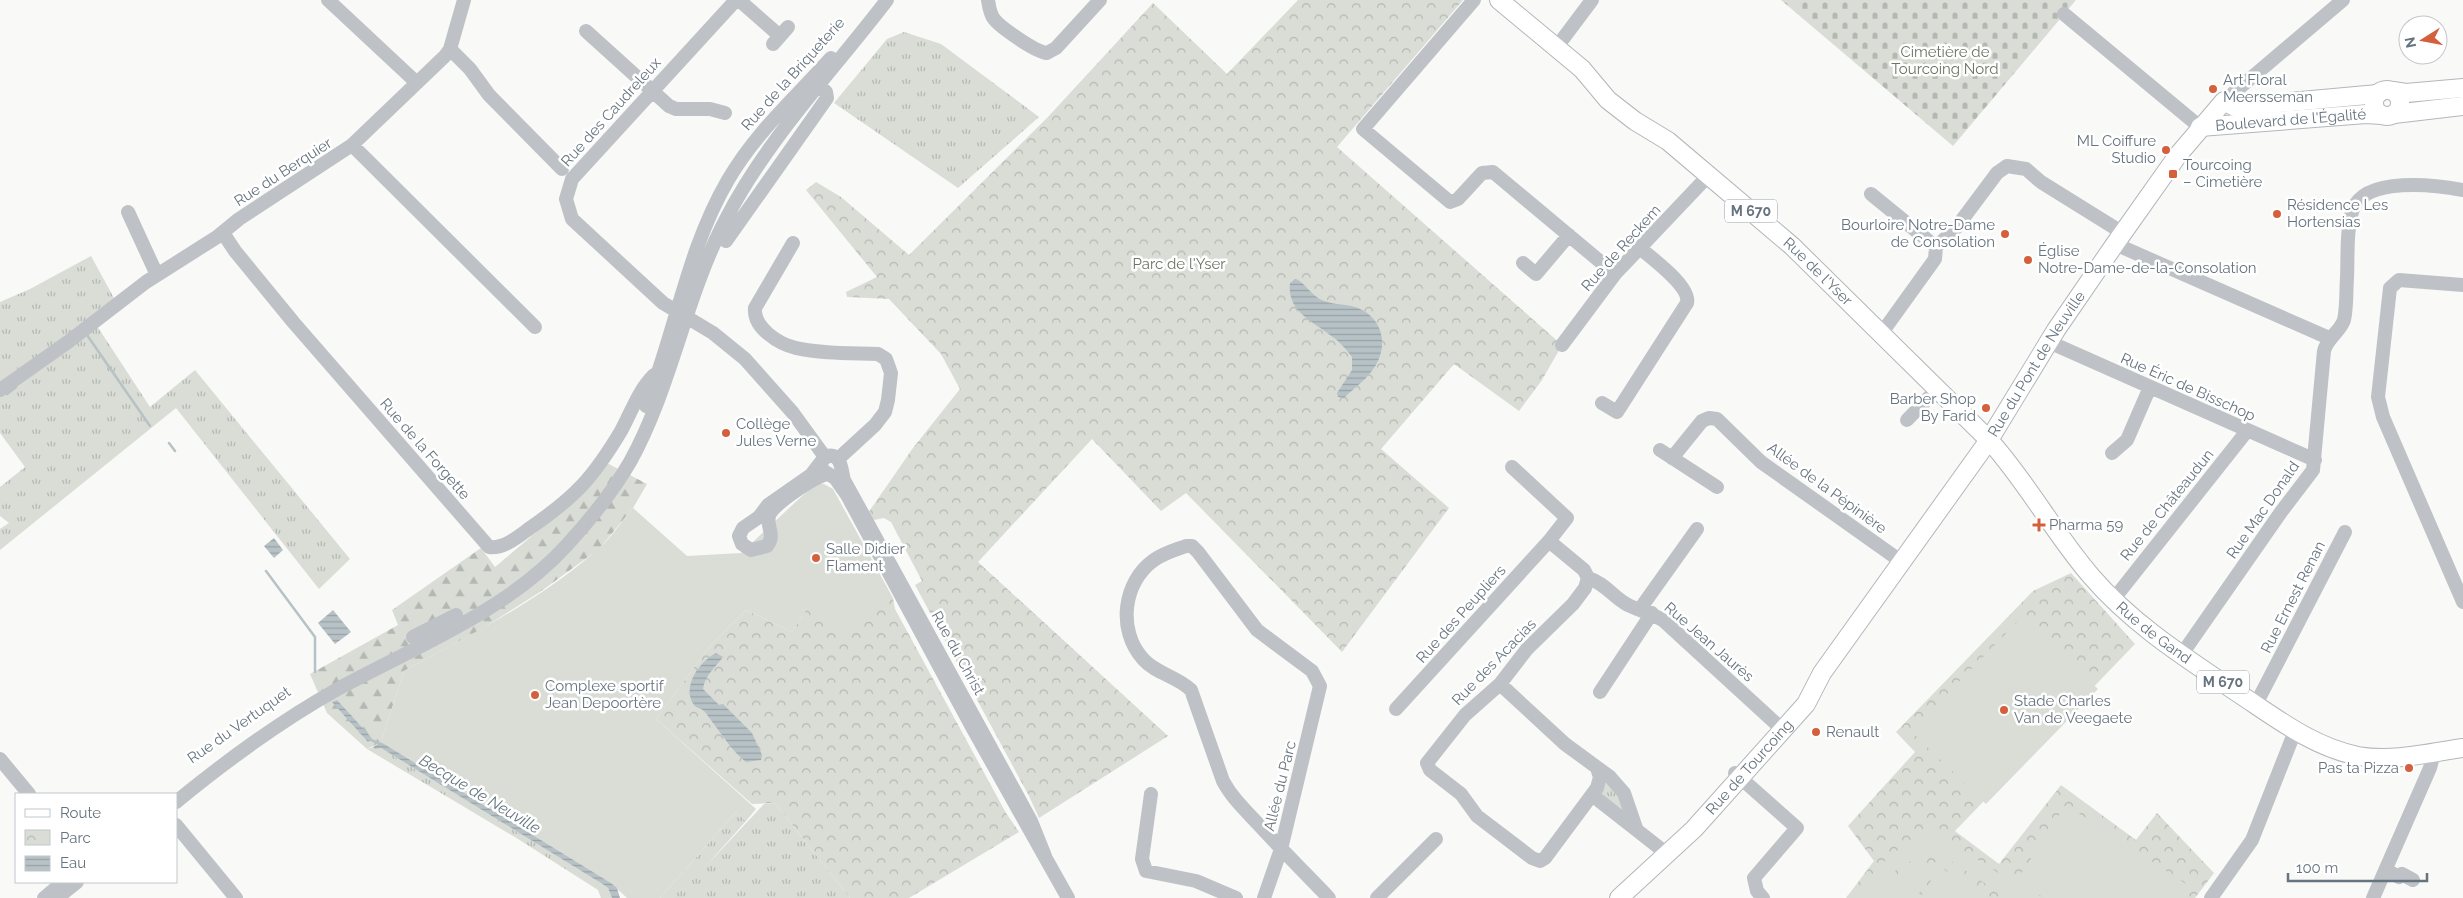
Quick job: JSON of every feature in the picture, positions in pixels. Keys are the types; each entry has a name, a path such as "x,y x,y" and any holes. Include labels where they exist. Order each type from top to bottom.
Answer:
{"main road":[{"name":"Rue de l'Yser","path":"1499,0 1582,70 1608,100 1635,121 1668,141 1792,246 1989,440"},
{"name":"Boulevard de l'Égalité","path":"2224,101 2235,108 2386,92 2406,93 2463,88"},
{"path":"2386,92 2399,97 2400,102 2388,115"},
{"name":"Rue du Pont de Neuville","path":"1833,658 1989,440 2049,342 2119,239 2200,127 2224,101"},
{"name":"Boulevard de l'Égalité","path":"2200,127 2366,114 2388,115 2463,106"},
{"name":"Rue de Gand","path":"1989,440 2004,457 2075,556 2113,600 2143,627 2295,731 2324,745 2364,757 2396,757 2463,748"},
{"name":"Rue de Tourcoing","path":"1619,898 1666,853 1690,822 1780,727 1833,658"}],"street":[{"path":"328,0 417,83"},
{"name":"Rue du Berquier","path":"0,390 157,275 223,233 244,216 352,145 441,61 450,49 464,0"},
{"name":"Rue de la Briqueterie","path":"681,313 706,227 727,182 756,138 833,56 880,0"},
{"name":"Rue de la Briqueterie","path":"681,313 740,194 770,149 887,0"},
{"path":"988,0 991,15 997,22 1037,50 1048,53 1056,48 1100,0"},
{"path":"1474,0 1363,129 1448,202 1456,201 1480,174 1490,171 1615,274"},
{"path":"1556,48 1592,0"},
{"name":"Rue du Pont de Neuville","path":"2224,101 2343,0"},
{"path":"732,1 780,36"},
{"name":"Rue des Caudreleux","path":"681,313 660,300 575,223 566,204 566,193 572,179 732,1"},
{"path":"2064,14 2200,127"},
{"path":"586,31 673,108 710,108 725,113"},
{"path":"450,49 470,69 489,94 562,169"},
{"path":"800,89 820,85 820,77 833,56"},
{"name":"Rue de la Briqueterie","path":"726,241 827,98 826,92 820,85"},
{"path":"352,145 535,327"},
{"path":"1881,334 1935,259 1936,247 1956,228 1997,172 2008,166 2029,172 2119,239 2329,338 2343,320 2352,215 2360,200 2376,191 2397,186 2425,185 2463,190"},
{"name":"Rue de Reckem","path":"1562,345 1615,274 1641,249 1709,175"},
{"path":"1871,194 1936,247"},
{"path":"128,212 157,275"},
{"name":"Rue de la Forgette","path":"223,233 235,251 294,323 489,547 498,547 524,533 570,499 631,435 629,415 641,389 657,370"},
{"path":"1523,263 1536,274 1569,235"},
{"path":"794,244 757,303 755,318 759,326 791,347 878,354 886,359 890,368 888,400 883,417 831,466 772,510 768,519 771,539 767,546 750,550 742,544 739,536 742,528 759,516 768,505 811,474 831,466"},
{"path":"1602,402 1617,412 1688,303 1688,295 1682,287 1641,249"},
{"path":"2462,601 2382,417 2378,397 2390,288 2399,280 2463,284"},
{"path":"330,689 475,605 519,576 558,541 585,512 611,476 648,402 657,370 681,313"},
{"path":"631,435 664,383 681,313"},
{"name":"Rue du Christ","path":"681,313 713,332 745,360 793,413 831,466 972,727 1068,898"},
{"name":"Rue Mac Donald","path":"2182,654 2281,512 2313,470 2324,351 2329,338"},
{"name":"Rue Éric de Bisschop","path":"2049,342 2315,460"},
{"path":"2112,454 2127,440 2150,387"},
{"path":"1907,420 1937,389"},
{"name":"Allée de la Pépinière","path":"1672,458 1698,424 1709,418 1717,419 1765,465 1902,562"},
{"name":"Rue de Châteaudun","path":"2113,600 2247,431"},
{"path":"330,689 484,610 523,584 563,549 584,525 629,463 629,455 634,442 631,435"},
{"path":"1660,450 1717,488"},
{"path":"1512,467 1567,518 1549,541"},
{"path":"1600,692 1696,529"},
{"name":"Rue Ernest Renan","path":"2256,704 2345,532"},
{"name":"Rue Jean Jaurès","path":"1549,541 1584,570 1588,578 1601,583 1629,605 1646,611 1664,621 1780,727"},
{"name":"Rue des Peupliers","path":"1396,709 1549,541"},
{"name":"Allée du Parc","path":"1264,898 1281,849 1319,697 1319,681 1312,671 1262,635 1198,552 1192,546 1186,546 1155,559 1139,574 1127,601 1128,630 1137,652 1148,664 1182,682 1191,690 1223,781 1244,810 1281,849"},
{"name":"Rue des Acacias","path":"1588,578 1585,588 1573,604 1527,649 1500,684 1465,715 1429,759 1428,764 1430,770 1461,794 1477,816 1532,858 1540,861 1545,858 1592,795"},
{"path":"1500,684 1565,744 1610,776 1622,790 1636,828"},
{"name":"Rue du Vertuquet","path":"172,793 243,740 330,689"},
{"name":"Rue du Vertuquet","path":"178,800 330,689"},
{"path":"2211,898 2252,840 2295,731"},
{"path":"2373,898 2430,768 2434,752"},
{"path":"0,759 28,793"},
{"path":"1597,768 1600,782 1592,795 1666,853"},
{"path":"1737,774 1797,828 1754,878 1756,888 1763,898"},
{"path":"1152,794 1142,859 1146,872 1196,881 1236,898"},
{"path":"178,827 236,898"},
{"path":"1377,898 1436,839"},
{"path":"1281,849 1329,898"},
{"path":"2386,870 2399,877 2402,874 2413,880"},
{"path":"44,898 63,883"},
{"path":"57,898 77,883"}],"green space":[{"name":"Parc de l'Yser","path":"1298,0 1463,0 1337,147 1562,345 1542,380 1519,411 1454,364 1381,449 1449,508 1342,652 1186,493 1161,511 1092,439 978,562 1168,736 1039,818 1029,796 915,585 922,581 891,522 884,518 874,520 868,513 913,448 960,389 941,354 889,299 847,297 846,292 877,277 806,190 816,182 841,197 909,255 1047,118 1153,3 1227,74"},
{"name":"Cimetière de Tourcoing Nord","path":"1781,0 2076,0 1953,146"},
{"path":"904,32 941,44 1039,117 958,188 834,103 887,39"},
{"path":"91,256 114,298 151,270 97,326 150,407 195,370 350,559 319,589 176,408 0,550 0,529 9,523 0,516 0,487 25,467 0,433 0,302 30,289"},
{"path":"605,462 647,484 633,508 599,549 540,592 480,630 404,671 381,742 367,749 327,713 310,674 398,625 392,610 481,548 495,567 558,514"},
{"name":"Complexe sportif Jean Depoortère","path":"816,483 824,484 833,489 893,598 838,636 807,608 792,632 746,610 710,646 656,719 756,809 746,821 736,812 660,898 627,898 611,883 381,742 404,671 504,616 553,585 603,545 633,508 687,556 741,553"},
{"path":"2071,573 2135,644 1955,831 1999,864 2061,785 2136,840 2157,813 2214,873 2195,898 1846,898 1874,861 1848,826 1915,752 1896,732 2033,591"},
{"path":"893,598 895,609 1006,813 1019,832 909,898 850,898 775,803 752,804 656,719 710,646 746,610 792,632 807,608 882,605"},
{"name":"Stade Charles Van de Veegaete","path":"2023,616 2098,689 1986,804 1911,731"},
{"path":"373,747 375,749 381,748 604,885 608,888 612,898 601,898 598,890 518,839 367,749"},
{"path":"1606,782 1622,798 1623,813 1601,795"},
{"path":"775,803 850,898 660,898 736,812 746,821 705,867 764,804"},
{"path":"2066,805 2189,886 2181,898 2044,898 2017,880"},
{"path":"1927,827 2037,898 2007,898 1945,857 1928,856 1903,864 1894,872 1879,898 1863,898 1871,876 1879,866 1899,849 1916,843"},
{"path":"1940,861 1916,898 1887,898 1902,871"},
{"path":"1940,867 1987,898 1920,898"}],"water":[{"path":"1295,279 1324,301 1358,308 1373,318 1378,326 1382,342 1379,360 1367,376 1344,398 1338,397 1337,393 1352,370 1352,357 1336,340 1296,308 1290,293 1290,283"},
{"path":"274,538 283,550 274,558 264,546"},
{"path":"333,610 351,632 335,644 318,623"},
{"path":"716,653 723,657 708,676 703,689 719,705 723,704 752,733 762,755 761,760 746,762 741,758 728,744 705,712 694,705 691,698 690,690 694,675 704,662"},
{"path":"337,700 372,739 368,742 332,702"},
{"path":"381,742 611,883 617,888 620,898 612,898 608,888 604,885 381,748 375,749 373,747"}],"waterway":[{"name":"Becque de Neuville","path":"87,335 150,426"},
{"name":"Becque de Neuville","path":"7,394 16,387"},
{"name":"Becque de Neuville","path":"169,443 175,451"},
{"name":"Becque de Neuville","path":"266,571 315,637 315,672"},
{"name":"Becque de Neuville","path":"369,739 380,744"}],"place":[{"name":"Art Floral Meersseman","path":"2213,89"},
{"name":"ML Coiffure Studio","path":"2166,150"},
{"name":"Tourcoing – Cimetière","path":"2173,174"},
{"name":"Résidence Les Hortensias","path":"2277,214"},
{"name":"Bourloire Notre-Dame de Consolation","path":"2005,234"},
{"name":"Église Notre-Dame-de-la-Consolation","path":"2028,260"},
{"name":"Barber Shop By Farid","path":"1986,408"},
{"name":"Collège Jules Verne","path":"726,433"},
{"name":"Pharma 59","path":"2039,525"},
{"name":"Salle Didier Flament","path":"816,558"},
{"name":"Complexe sportif Jean Depoortère","path":"535,695"},
{"name":"Stade Charles Van de Veegaete","path":"2004,710"},
{"name":"Renault","path":"1816,732"},
{"name":"Pas ta Pizza","path":"2409,768"}]}
